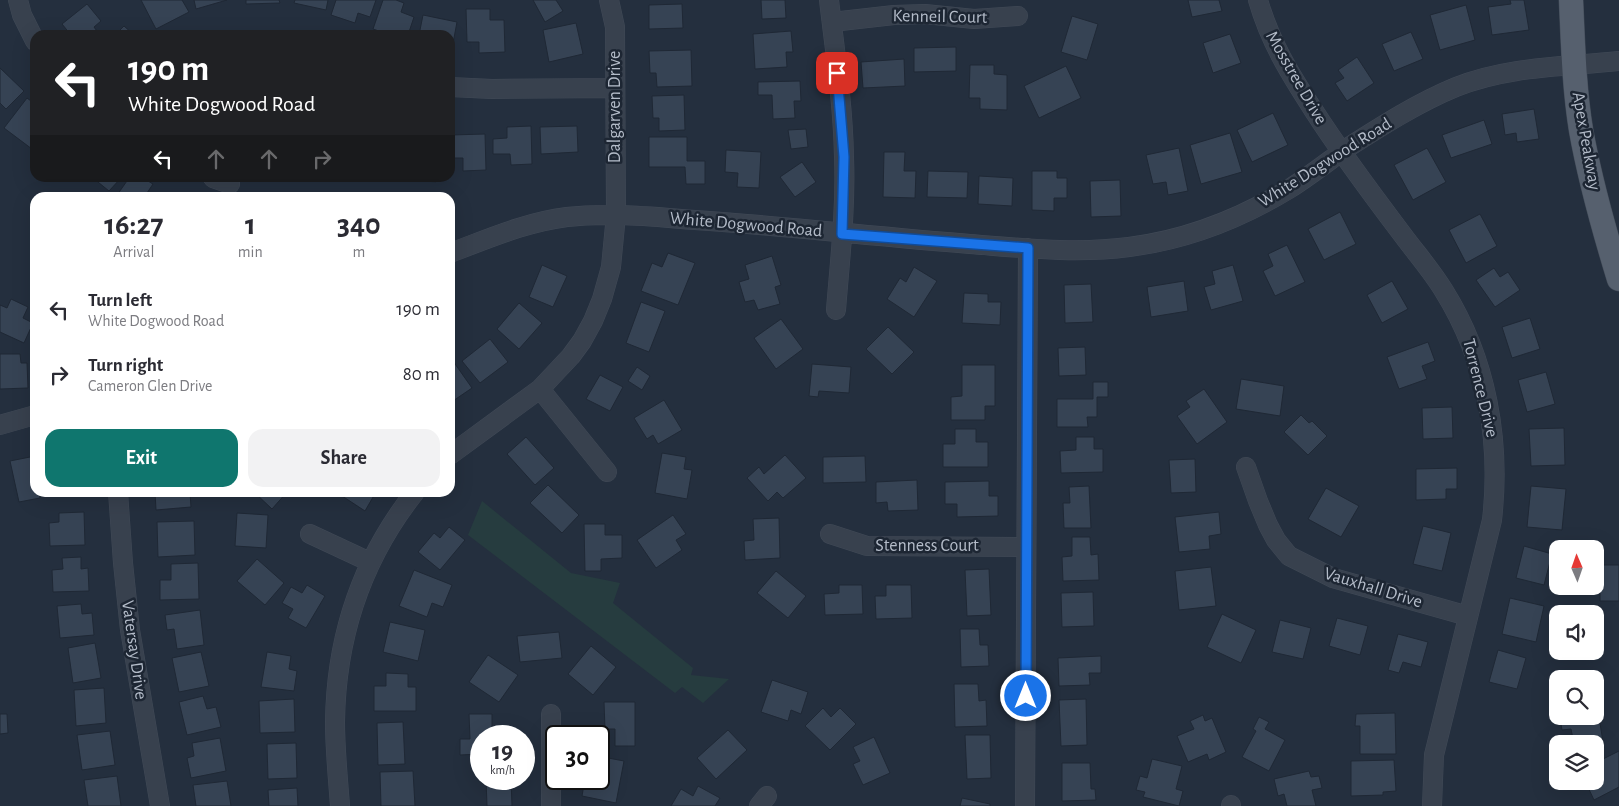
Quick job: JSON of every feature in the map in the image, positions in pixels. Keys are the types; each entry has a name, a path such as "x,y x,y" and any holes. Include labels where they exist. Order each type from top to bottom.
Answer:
{"main road":[{"name":"Apex Peakway","path":"1571,0 1574,66 1581,130 1596,201 1619,279"}],"street":[{"path":"18,0 22,15 30,31"},
{"name":"Dalgarven Drive","path":"455,451 540,389 571,356 582,341 602,299 611,267 616,215 615,26 609,0"},
{"path":"829,0 844,157 842,234 836,310"},
{"name":"Mosstree Drive","path":"1258,0 1274,45 1341,152"},
{"name":"Kenneil Court","path":"832,22 894,15 925,14 974,18 1018,16"},
{"name":"White Dogwood Road","path":"455,252 547,220 567,217 616,215 738,223 842,234 1028,248 1068,250 1129,247 1184,236 1262,205 1328,164 1341,152 1391,121 1432,98 1458,87 1481,79 1517,71 1619,60"},
{"path":"455,87 492,89 614,88"},
{"name":"Torrence Drive","path":"1341,152 1444,291 1465,330 1478,367 1494,437 1495,487 1492,520 1434,755 1432,806"},
{"path":"1025,806 1028,248"},
{"path":"540,389 608,472"},
{"path":"0,425 30,416"},
{"name":"Vauxhall Drive","path":"1246,467 1268,525 1276,540 1289,556 1333,578 1468,616"},
{"name":"Vatersay Drive","path":"118,497 130,630 160,806"},
{"path":"340,806 335,724 339,672 346,631 352,608 370,562 410,497"},
{"path":"310,534 370,562"},
{"name":"Stenness Court","path":"830,534 867,546 1025,547"},
{"path":"551,714 551,806"}],"green space":[{"path":"482,501 571,573 620,583 613,603 693,668 691,675 729,679 703,703 682,687 675,693 468,535"}],"building":[{"path":"141,0 182,0 189,12 156,29"},
{"path":"194,0 227,0 196,9"},
{"path":"246,0 279,0 280,3 246,4"},
{"path":"295,0 328,0 326,10 294,3"},
{"path":"336,0 376,0 370,17 358,13 355,23 331,15"},
{"path":"383,0 396,0 404,3 401,12 414,17 410,30 373,29"},
{"path":"533,0 556,0 563,11 545,22"},
{"path":"761,0 785,0 786,18 762,19"},
{"path":"1188,0 1219,0 1222,11 1192,17"},
{"path":"1510,0 1524,0 1529,30 1492,35 1488,7 1511,4"},
{"path":"87,4 101,21 94,27 96,30 67,30 62,24"},
{"path":"682,4 683,28 649,29 649,5"},
{"path":"1466,5 1475,40 1440,50 1430,15"},
{"path":"466,9 490,9 490,20 504,20 505,52 479,53 479,42 467,42"},
{"path":"423,15 457,22 455,33 455,30 420,30"},
{"path":"1072,16 1098,24 1087,60 1061,52"},
{"path":"576,23 583,54 549,62 543,30"},
{"path":"124,26 128,30 120,30"},
{"path":"791,31 793,52 786,52 787,67 755,69 753,34"},
{"path":"1411,32 1423,59 1394,71 1382,44"},
{"path":"1230,34 1241,63 1213,73 1203,43"},
{"path":"956,47 956,71 914,72 914,48"},
{"path":"691,50 692,86 657,87 656,73 650,73 649,51"},
{"path":"1357,57 1374,83 1347,101 1335,83 1344,78 1338,70"},
{"path":"904,59 905,86 863,88 861,62"},
{"path":"970,65 994,65 994,74 1007,75 1007,110 980,109 980,98 969,98"},
{"path":"1066,66 1081,98 1039,118 1024,86"},
{"path":"0,68 24,91 6,109 0,103"},
{"path":"800,81 801,101 794,101 795,118 773,119 772,95 758,95 758,82"},
{"path":"684,95 685,130 659,131 659,118 653,118 652,96"},
{"path":"27,98 30,100 30,148 4,128"},
{"path":"1534,109 1539,139 1517,142 1516,133 1505,135 1502,114"},
{"path":"1273,113 1288,145 1252,162 1237,130"},
{"path":"1484,120 1492,144 1451,158 1442,135"},
{"path":"531,126 532,164 511,165 510,154 493,154 493,139 507,138 507,127"},
{"path":"577,126 578,152 541,154 540,127"},
{"path":"806,129 808,147 791,149 788,130"},
{"path":"1230,133 1242,172 1201,184 1190,145"},
{"path":"485,134 486,170 463,171 463,158 455,158 455,135"},
{"path":"649,137 687,137 687,161 705,161 705,184 686,184 685,167 649,167"},
{"path":"1179,148 1188,191 1168,195 1166,182 1153,184 1146,155"},
{"path":"1427,148 1446,182 1413,200 1394,165"},
{"path":"726,150 761,152 759,188 737,187 738,173 725,172"},
{"path":"884,152 905,152 904,171 916,171 915,198 883,197"},
{"path":"802,162 816,182 795,197 780,177"},
{"path":"928,171 968,172 967,198 927,197"},
{"path":"1032,171 1057,171 1057,178 1067,178 1067,198 1054,198 1054,211 1032,210"},
{"path":"979,176 1013,178 1012,206 978,204"},
{"path":"1120,180 1121,216 1091,217 1090,181"},
{"path":"98,182 117,182 109,191"},
{"path":"126,182 150,182 153,184 148,192 119,192"},
{"path":"1340,212 1356,244 1324,260 1308,229"},
{"path":"1480,214 1497,246 1466,263 1449,230"},
{"path":"1287,245 1305,282 1275,296 1263,271 1273,266 1268,254"},
{"path":"668,253 695,263 678,305 641,291 652,263 662,267"},
{"path":"772,256 781,285 775,287 780,304 758,310 754,300 745,302 739,282 749,279 745,265"},
{"path":"542,265 567,276 553,307 529,297"},
{"path":"1233,265 1243,301 1211,310 1204,287 1215,284 1212,271"},
{"path":"914,267 937,281 914,317 887,299 900,278 906,282"},
{"path":"1494,268 1500,277 1508,272 1520,290 1495,307 1476,280"},
{"path":"1184,281 1188,311 1151,317 1147,287"},
{"path":"1392,281 1408,309 1382,323 1367,295"},
{"path":"1091,284 1093,322 1065,323 1064,285"},
{"path":"964,293 988,294 988,302 1001,302 1000,325 962,323"},
{"path":"11,299 28,307 23,318 30,322 30,330 24,343 0,332 0,305 7,308"},
{"path":"641,302 665,311 649,352 626,343"},
{"path":"519,303 542,323 519,349 497,329"},
{"path":"1530,318 1540,349 1512,358 1502,327"},
{"path":"781,319 803,349 776,369 754,338"},
{"path":"888,327 914,352 892,374 866,349"},
{"path":"490,339 508,362 480,383 462,361"},
{"path":"1428,342 1435,361 1422,366 1427,379 1399,389 1387,357"},
{"path":"1085,347 1086,375 1059,376 1058,348"},
{"path":"0,354 20,354 21,363 27,363 28,388 0,389"},
{"path":"455,364 472,388 455,400"},
{"path":"812,364 851,367 849,393 819,391 818,397 809,396"},
{"path":"962,365 995,365 995,406 985,406 985,420 951,420 951,397 962,396"},
{"path":"637,367 650,376 642,390 628,381"},
{"path":"1546,372 1555,404 1527,412 1518,380"},
{"path":"600,375 623,387 610,411 586,399"},
{"path":"1241,379 1284,386 1280,416 1236,409"},
{"path":"1093,382 1108,382 1108,397 1097,397 1097,417 1087,417 1088,427 1057,427 1057,399 1093,399"},
{"path":"1204,389 1227,422 1197,444 1177,416 1190,407 1186,401"},
{"path":"664,400 682,430 658,444 653,435 647,439 634,418"},
{"path":"1452,407 1453,438 1423,439 1422,408"},
{"path":"1301,415 1309,423 1312,421 1327,436 1308,455 1284,432"},
{"path":"1564,428 1565,465 1531,466 1529,429"},
{"path":"955,429 976,429 976,442 988,442 988,467 943,467 943,444 955,444"},
{"path":"526,437 554,468 535,485 507,454"},
{"path":"1076,437 1094,437 1094,449 1103,449 1103,472 1061,473 1060,451 1076,450"},
{"path":"662,453 686,457 684,469 692,470 687,499 655,493"},
{"path":"785,455 806,478 783,498 777,492 768,501 747,478 759,467 764,474"},
{"path":"865,456 866,482 823,483 823,457"},
{"path":"30,457 30,497 40,498 19,502 10,461"},
{"path":"1195,459 1196,492 1171,493 1169,460"},
{"path":"1457,468 1457,489 1446,489 1446,499 1416,500 1416,469"},
{"path":"917,480 918,510 888,511 887,502 876,503 876,482"},
{"path":"989,481 989,496 998,496 998,516 957,517 957,504 945,504 945,482"},
{"path":"548,485 579,515 562,533 530,503"},
{"path":"1089,486 1091,528 1064,528 1063,503 1070,503 1069,487"},
{"path":"1531,486 1566,489 1562,530 1527,527"},
{"path":"1326,488 1359,506 1341,537 1308,519"},
{"path":"155,497 190,497 191,507 156,510"},
{"path":"259,497 283,497 272,509"},
{"path":"344,497 373,497 365,511"},
{"path":"84,512 85,545 50,546 49,523 59,522 59,513"},
{"path":"1219,512 1221,534 1209,536 1210,549 1179,552 1175,517"},
{"path":"237,513 268,515 266,548 235,546"},
{"path":"673,515 686,534 676,540 682,550 656,568 637,540"},
{"path":"779,518 780,558 745,560 744,541 754,540 753,519"},
{"path":"194,521 195,555 158,557 157,522"},
{"path":"584,524 605,524 605,535 622,535 622,558 601,559 601,571 585,571"},
{"path":"1423,526 1451,533 1442,571 1413,564"},
{"path":"449,527 465,540 440,570 418,552 434,533 440,538"},
{"path":"1072,537 1090,537 1091,555 1098,554 1099,580 1063,581 1062,557 1072,556"},
{"path":"1524,546 1549,553 1549,566 1544,585 1516,578"},
{"path":"81,557 81,569 88,568 89,591 53,592 52,570 63,569 62,558"},
{"path":"257,559 284,583 265,605 237,581"},
{"path":"198,563 199,599 160,600 160,580 171,580 171,564"},
{"path":"1604,565 1619,565 1619,601 1600,601 1600,595 1604,595"},
{"path":"1211,567 1216,606 1179,610 1175,571"},
{"path":"989,569 991,615 967,616 965,570"},
{"path":"414,570 452,585 443,607 432,603 427,617 399,606"},
{"path":"776,571 806,596 788,618 757,593"},
{"path":"307,585 325,596 306,628 288,618 293,609 282,603 291,587 302,593"},
{"path":"839,585 862,585 863,614 825,615 824,594 839,593"},
{"path":"886,585 911,585 912,618 876,619 875,596 886,596"},
{"path":"1093,592 1094,626 1062,627 1061,593"},
{"path":"1510,598 1544,606 1536,642 1502,634"},
{"path":"81,604 82,614 92,613 94,635 60,638 57,606"},
{"path":"200,610 204,645 177,649 174,629 167,630 165,615"},
{"path":"1222,614 1256,630 1241,663 1207,647"},
{"path":"1337,618 1368,626 1360,655 1329,646"},
{"path":"1280,620 1311,628 1303,659 1272,652"},
{"path":"390,622 425,630 418,661 383,652"},
{"path":"960,629 979,629 980,645 988,645 989,666 961,667"},
{"path":"559,632 562,658 520,662 517,636"},
{"path":"1398,634 1428,642 1421,667 1403,662 1399,673 1388,670"},
{"path":"95,643 101,678 73,683 68,648"},
{"path":"591,646 616,667 593,695 568,674"},
{"path":"1498,650 1526,658 1517,689 1489,682"},
{"path":"201,652 209,686 179,692 172,658"},
{"path":"267,652 291,656 289,669 297,671 294,691 261,687"},
{"path":"488,655 518,675 499,702 469,682"},
{"path":"1101,656 1101,673 1089,673 1090,685 1059,686 1058,658"},
{"path":"386,673 408,674 408,687 416,687 416,711 374,711 374,686 386,686"},
{"path":"772,680 808,692 801,714 791,710 788,721 761,712"},
{"path":"954,684 978,684 979,701 986,700 987,726 955,727"},
{"path":"104,688 106,723 76,726 74,690"},
{"path":"203,696 207,709 216,707 221,727 187,735 179,702"},
{"path":"294,699 295,732 260,733 259,701"},
{"path":"1086,699 1087,745 1061,746 1059,700"},
{"path":"604,702 635,702 635,746 615,746 615,729 610,729 610,725 605,725"},
{"path":"823,708 831,717 840,708 856,724 830,750 805,726"},
{"path":"1395,713 1396,754 1360,754 1360,726 1355,726 1356,714"},
{"path":"0,714 7,714 8,733 0,734"},
{"path":"469,714 492,714 492,725 470,725 470,739"},
{"path":"1203,715 1205,721 1212,718 1226,752 1209,760 1207,754 1188,762 1177,736 1194,729 1190,721"},
{"path":"1259,717 1269,722 1265,729 1285,740 1269,771 1242,757 1256,731 1253,729"},
{"path":"403,722 405,764 378,765 377,723"},
{"path":"1561,725 1600,725 1602,735 1572,735 1571,729 1562,730"},
{"path":"728,730 747,750 716,779 697,758"},
{"path":"110,731 115,765 82,770 77,735"},
{"path":"965,735 990,735 991,778 967,779"},
{"path":"874,737 890,773 863,785 853,764 860,761 853,747"},
{"path":"220,738 226,771 191,778 187,758 194,756 192,743"},
{"path":"460,739 470,739 470,755 460,755"},
{"path":"296,743 297,778 268,779 267,744"},
{"path":"1619,751 1619,787 1594,800 1589,790 1604,790 1604,758"},
{"path":"610,758 624,761 616,803 582,796 583,790 610,790"},
{"path":"1152,759 1182,766 1176,789 1183,791 1179,806 1143,797 1145,792 1136,790 1140,776 1147,778"},
{"path":"1394,760 1396,791 1383,792 1383,795 1351,796 1351,761"},
{"path":"1062,763 1090,763 1091,789 1095,789 1096,800 1062,801"},
{"path":"413,771 415,806 381,806 380,772"},
{"path":"1309,771 1311,777 1319,776 1322,788 1312,790 1316,806 1287,806 1284,794 1278,796 1274,779"},
{"path":"117,776 121,806 88,806 84,780"},
{"path":"227,781 231,806 196,806 193,785"},
{"path":"698,786 720,798 715,806 671,806 681,789 693,796"},
{"path":"297,788 298,806 269,806 268,790"},
{"path":"486,790 511,790 512,806 487,806"},
{"path":"962,798 990,804 990,806 960,806"}],"route":[{"path":"837,73 844,157 842,234 1028,248 1025,547 1026,696"}]}
